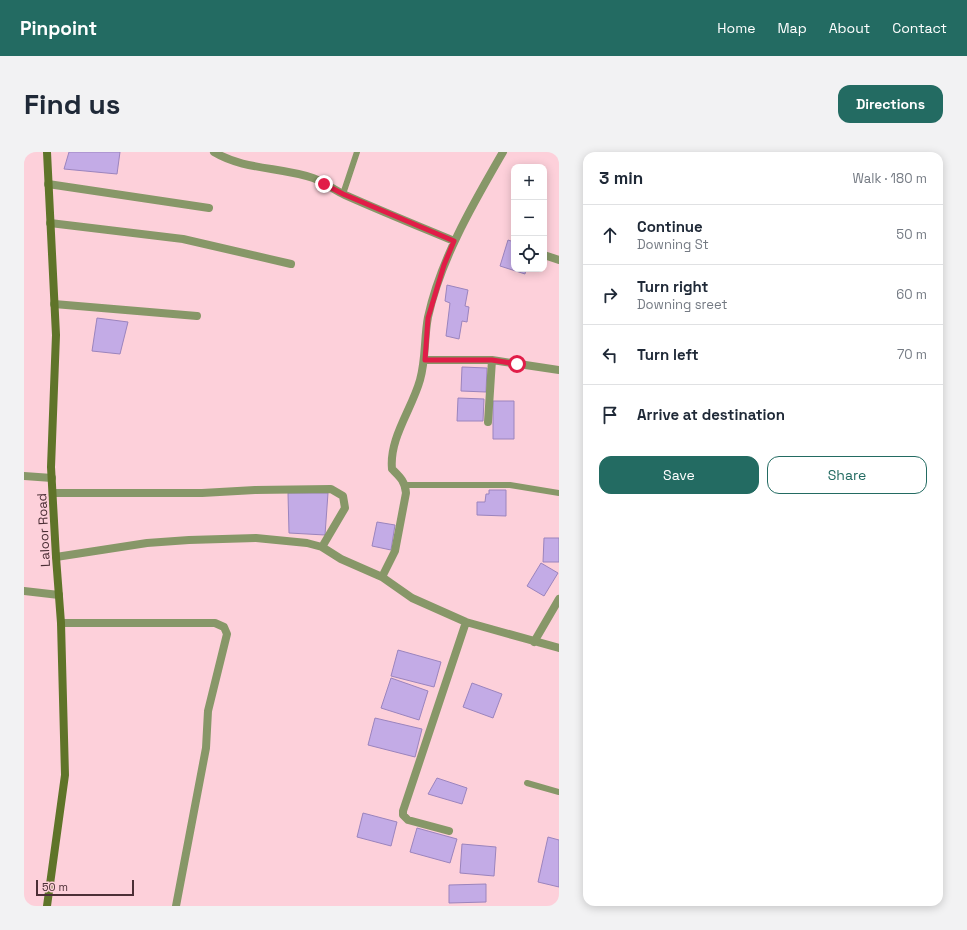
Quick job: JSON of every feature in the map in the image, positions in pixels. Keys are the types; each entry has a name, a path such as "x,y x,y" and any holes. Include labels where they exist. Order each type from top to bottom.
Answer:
{"street":[{"name":"Laloor Road","path":"46,906 65,775 61,623 52,478 56,335 47,152"},
{"path":"214,152 228,160 246,166 281,170 314,179 343,194 454,241"},
{"path":"382,577 395,551 406,493 405,485 402,479 392,469 392,456 400,431 415,397 425,360 428,318 444,265 454,241 503,152"},
{"path":"48,184 208,208"},
{"path":"50,223 183,239 290,264"},
{"path":"547,256 559,260"},
{"path":"54,304 196,316"},
{"path":"425,360 492,360 559,370"},
{"path":"488,422 492,360"},
{"path":"24,476 52,478"},
{"path":"53,493 202,493 255,490 331,489 343,496 345,508 322,547"},
{"path":"56,557 147,543 189,540 256,538 307,543 322,547 341,559 382,577 412,598 466,622 559,648"},
{"path":"24,591 59,595"},
{"path":"534,642 559,599"},
{"path":"448,831 408,820 403,815 402,811 466,622"},
{"path":"61,623 214,623 224,627 227,634 208,711 206,748 176,906"}],"lane":[{"path":"343,194 357,152"},
{"path":"405,485 510,485 559,493"},
{"path":"527,783 559,792"}],"building":[{"path":"69,152 120,152 117,174 64,169"},
{"path":"508,240 511,241 511,270 500,266"},
{"path":"447,285 468,290 465,306 469,307 467,322 462,321 459,339 446,336 450,303 445,301"},
{"path":"97,318 128,322 120,354 92,351"},
{"path":"462,367 487,368 486,392 461,391"},
{"path":"458,398 484,399 483,421 457,421"},
{"path":"493,401 514,401 514,439 493,439"},
{"path":"489,490 506,490 506,516 477,515 477,502 485,502 486,494 489,494"},
{"path":"288,493 328,493 325,535 289,533"},
{"path":"377,522 395,525 391,550 372,546"},
{"path":"544,538 559,538 559,562 543,562"},
{"path":"541,563 558,573 544,596 527,586"},
{"path":"398,650 441,662 434,687 391,676"},
{"path":"391,678 428,691 419,720 381,708"},
{"path":"472,683 502,694 493,718 463,707"},
{"path":"375,718 422,729 415,757 368,745"},
{"path":"437,778 467,788 462,804 428,794"},
{"path":"363,813 397,822 391,846 357,837"},
{"path":"417,828 457,839 450,863 410,852"},
{"path":"548,837 559,840 559,887 538,882"},
{"path":"462,844 496,847 494,876 460,873"},
{"path":"486,884 486,902 449,903 449,885"}],"route":[{"path":"324,184 343,194 454,241 444,265 428,318 425,360 492,360 517,364"}]}
